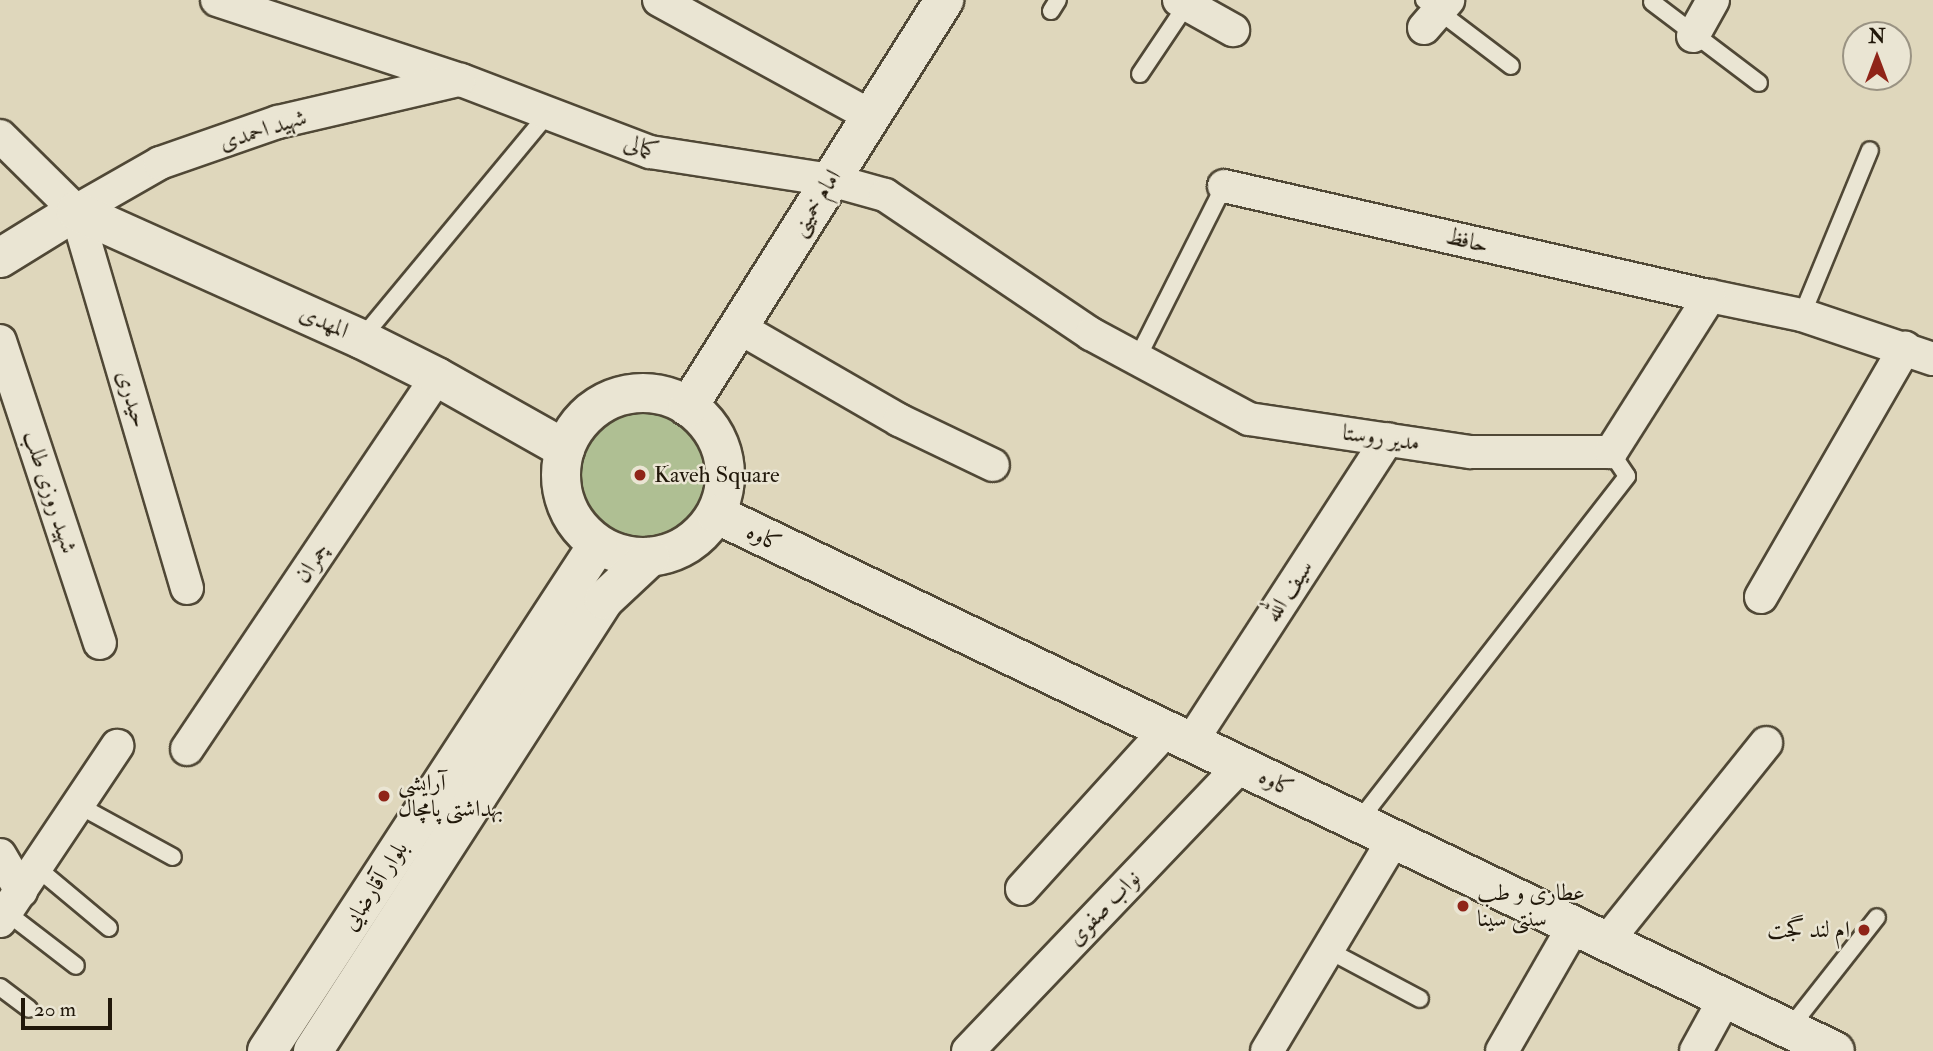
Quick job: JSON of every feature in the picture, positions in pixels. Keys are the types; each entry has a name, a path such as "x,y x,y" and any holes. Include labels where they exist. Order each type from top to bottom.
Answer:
{"street":[{"name":"کمالی","path":"217,0 461,80 650,152 831,180"},
{"path":"659,0 871,116"},
{"name":"امام خمینی","path":"688,407 944,0"},
{"path":"1693,36 1713,0"},
{"path":"1183,2 1233,30"},
{"name":"شهید احمدی","path":"76,211 160,163 278,122 461,80"},
{"path":"0,136 76,211 0,258"},
{"name":"مدیر روستا","path":"831,180 885,195 1091,334 1249,419 1471,452 1611,452"},
{"name":"حافظ","path":"1224,186 1710,296"},
{"name":"المهدی","path":"76,211 361,339 437,377 565,449"},
{"name":"حیدری","path":"76,211 187,588"},
{"path":"1611,452 1710,296 1802,315 1919,354 1761,597"},
{"path":"738,327 899,420 993,465"},
{"name":"شهید روزی طلب","path":"0,341 100,643"},
{"name":"چمران","path":"187,749 437,377"},
{"path":"640,393 665,396 688,407 703,419 715,436 723,455 725,475 716,514 699,536 677,550 650,557 623,555 598,544 578,526 565,502 561,475 565,449 576,427 594,409 616,398 640,393"},
{"name":"سیف الله","path":"1022,889 1179,736 1388,439"},
{"name":"کاوه","path":"716,514 1835,1051"},
{"name":"بلوار آقارضایی","path":"267,1051 598,544"},
{"name":"بلوار آقارضایی","path":"313,1051 604,600 650,557"},
{"path":"1502,1051 1590,933 1766,743"},
{"path":"16,898 117,746"},
{"name":"نواب صفوی","path":"968,1051 1240,766"},
{"path":"1267,1051 1394,839"},
{"path":"0,855 16,898"},
{"path":"1696,1051 1725,998"}],"lane":[{"path":"1140,74 1183,2"},
{"path":"1652,2 1693,36 1759,83"},
{"path":"1434,10 1511,66"},
{"path":"361,339 547,115"},
{"path":"1802,315 1870,150"},
{"path":"1137,359 1224,186"},
{"path":"1358,822 1628,476 1611,452"},
{"path":"78,805 173,857"},
{"path":"16,898 109,928"},
{"path":"16,898 76,966"},
{"path":"1789,1029 1877,916"},
{"path":"1328,950 1420,999"},
{"path":"0,987 29,1009"}],"green space":[{"path":"641,396 672,402 699,420 717,447 723,478 717,509 699,536 672,554 641,560 610,554 583,536 565,509 559,478 565,447 583,420 610,402"}],"place":[{"name":"Kaveh Square","path":"640,475"},
{"name":"آرایشی بهداشتی پامچال","path":"384,796"},
{"name":"عطاری و طب سنتی سینا","path":"1463,906"},
{"name":"ام لند گجت","path":"1864,930"}]}
